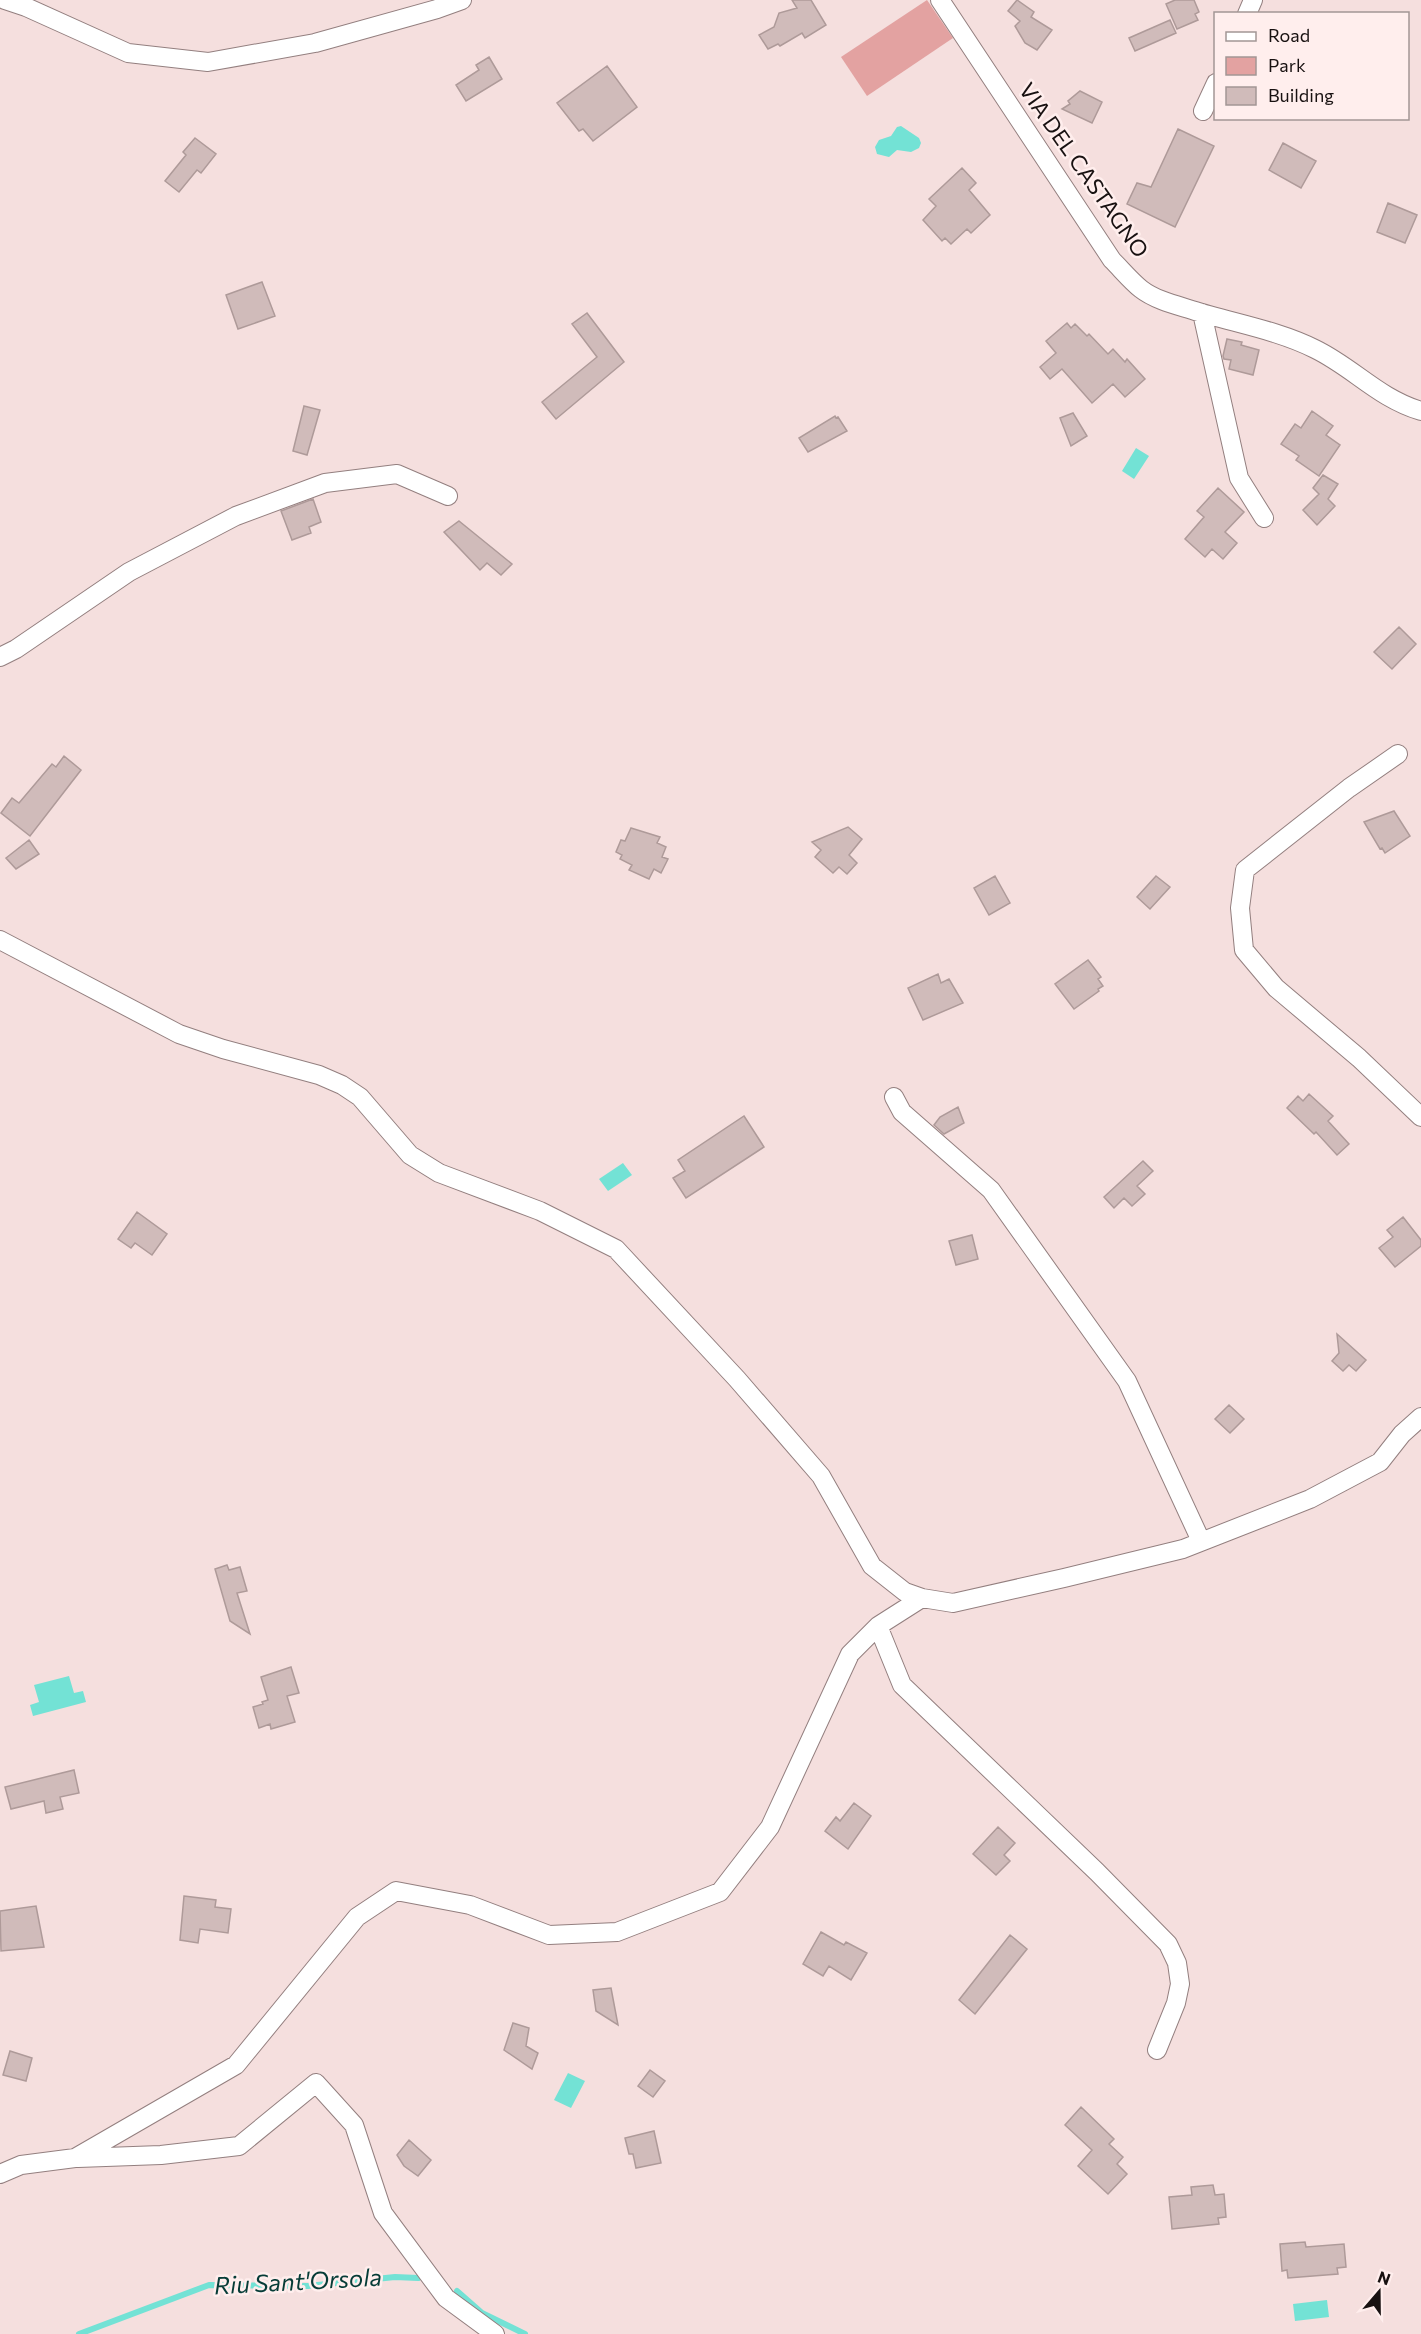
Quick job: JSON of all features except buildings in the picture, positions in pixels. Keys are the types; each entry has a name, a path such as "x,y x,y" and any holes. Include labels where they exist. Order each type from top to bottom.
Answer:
{"street":[{"path":"5,0 26,7 128,53 208,62 315,43 456,1"},
{"name":"VIA DEL CASTAGNO","path":"940,0 1112,260 1142,291 1173,304 1287,337 1315,349 1343,364 1400,405 1421,411"},
{"path":"1203,111 1214,85"},
{"path":"1202,313 1239,478 1264,518"},
{"path":"0,657 16,649 129,572 236,516 325,483 397,474 448,496"},
{"path":"1398,754 1349,788 1245,870 1240,909 1244,950 1276,988 1359,1058 1421,1116"},
{"path":"0,940 179,1034 223,1049 319,1075 342,1085 360,1097 410,1155 439,1173 540,1210 616,1249 737,1380 821,1476 872,1566 905,1592 922,1598 953,1603 1183,1549 1310,1499 1380,1462 1402,1434 1421,1417"},
{"path":"894,1097 902,1112 992,1190 1127,1381 1201,1541"},
{"path":"75,2158 236,2065 357,1917 396,1891 470,1905 549,1935 617,1932 720,1892 770,1827 850,1654 878,1626 922,1598"},
{"path":"878,1626 902,1685 1097,1872 1168,1944 1177,1963 1180,1983 1176,2003 1156,2050"},
{"path":"0,2174 21,2165 75,2158 161,2155 239,2146 316,2083 354,2125 383,2213 446,2298 495,2334"}],"green space":[{"path":"927,0 953,38 867,96 841,57"}],"water":[{"path":"901,126 919,138 921,143 919,148 911,152 897,150 889,157 877,154 875,147 879,140 891,136 897,127"},
{"path":"1136,448 1149,456 1134,479 1122,471"},
{"path":"623,1163 632,1175 608,1191 599,1179"},
{"path":"69,1676 74,1693 83,1691 86,1702 33,1716 30,1705 39,1702 34,1685"},
{"path":"568,2073 585,2081 571,2108 554,2100"},
{"path":"1327,2300 1329,2317 1295,2321 1293,2304"}],"waterway":[{"name":"Riu Sant'Orsola","path":"79,2334 209,2285 308,2286 395,2277 418,2278"},
{"name":"Riu Sant'Orsola","path":"457,2291 482,2313 525,2334"}]}
